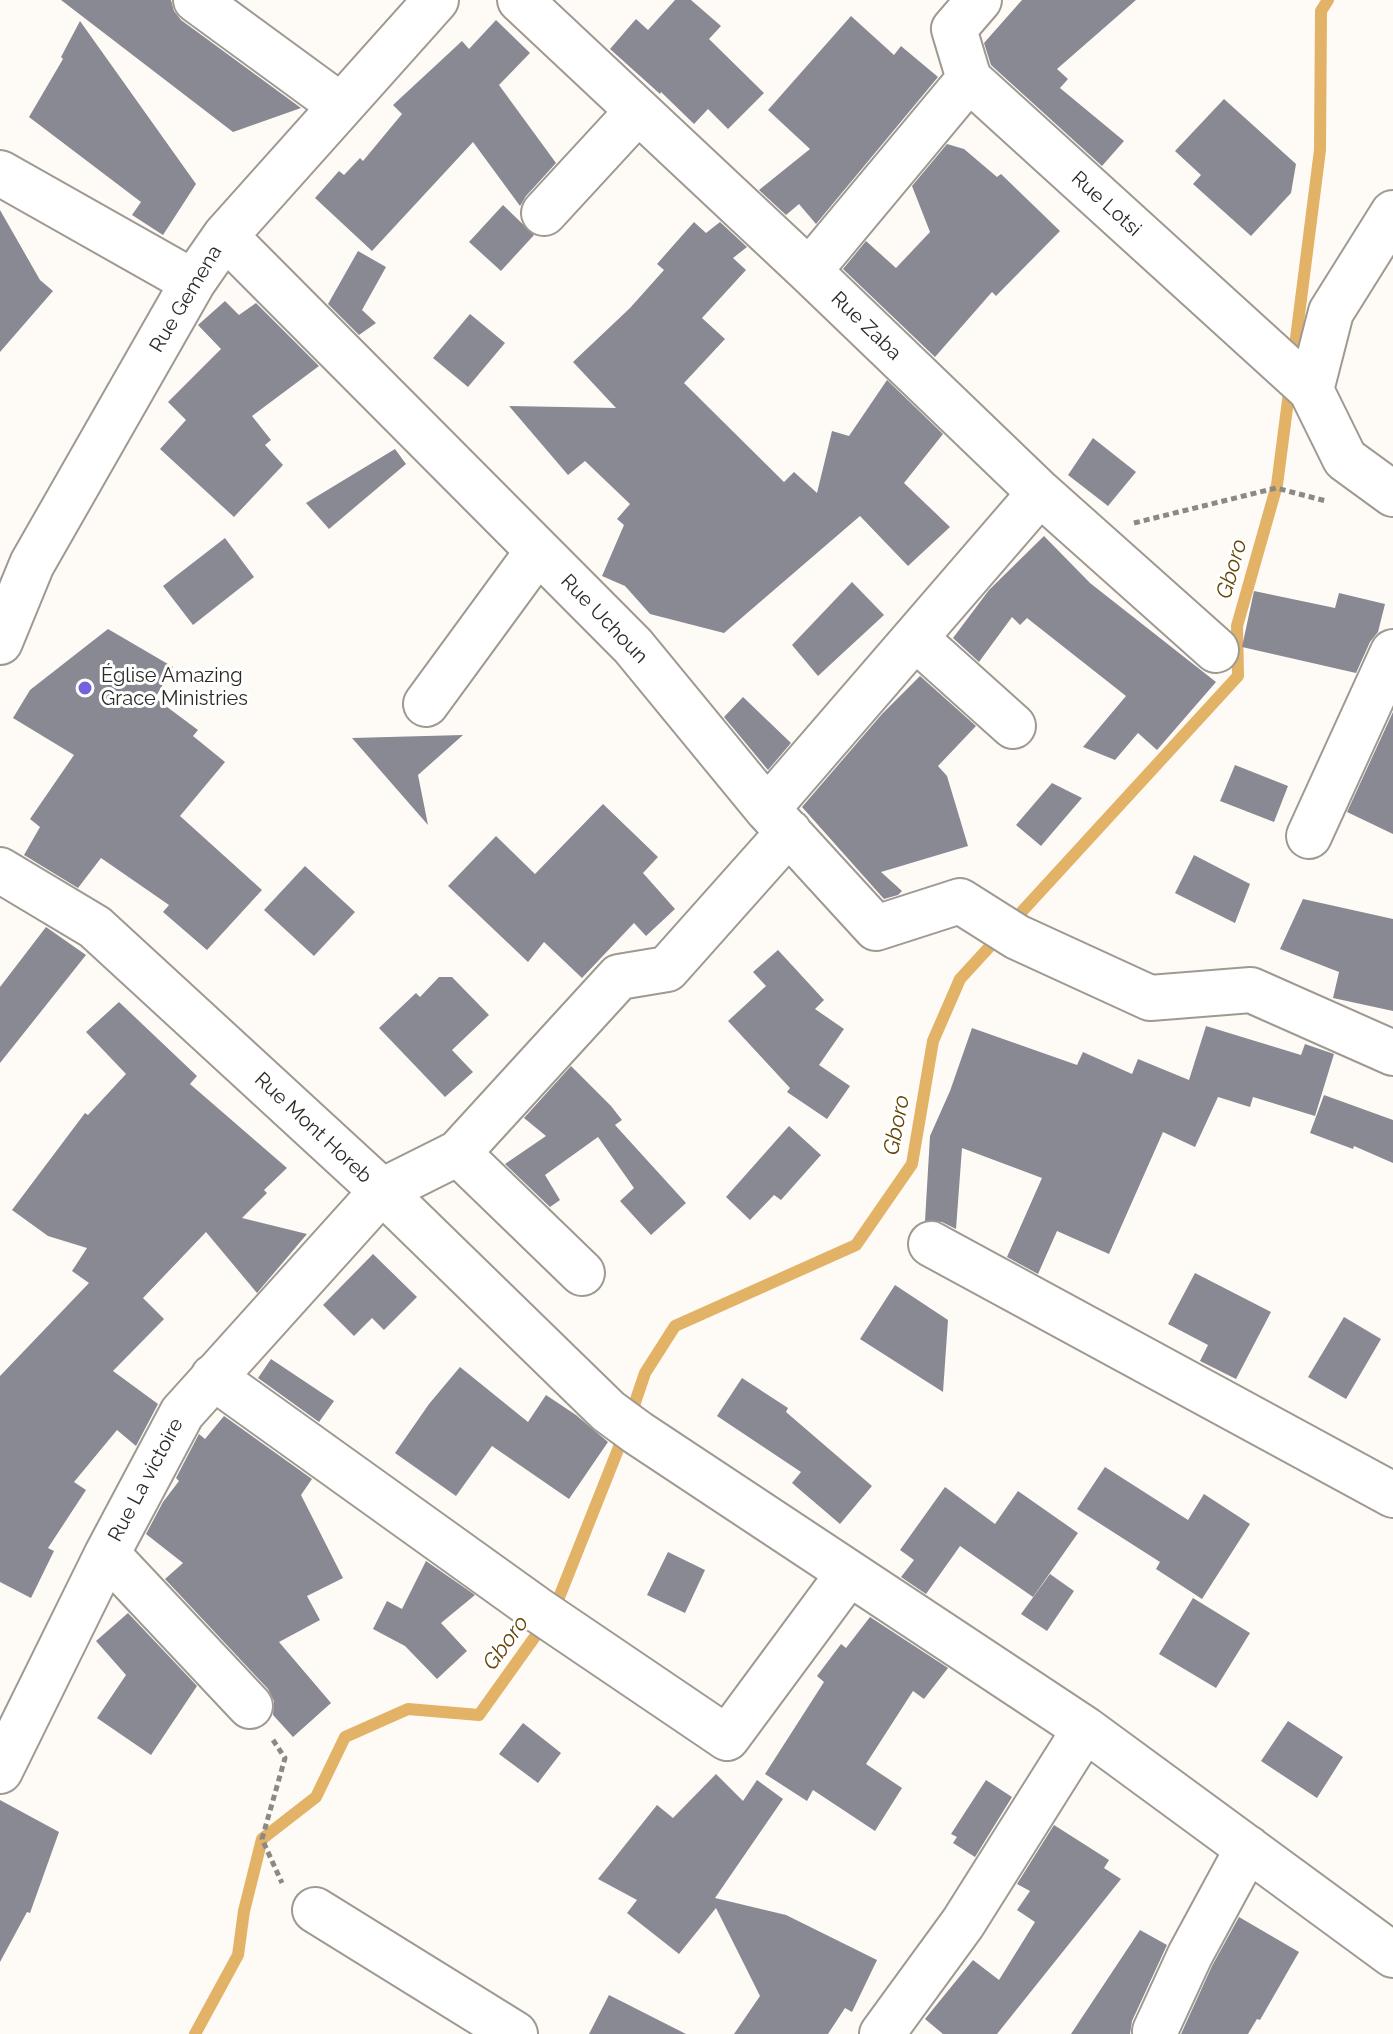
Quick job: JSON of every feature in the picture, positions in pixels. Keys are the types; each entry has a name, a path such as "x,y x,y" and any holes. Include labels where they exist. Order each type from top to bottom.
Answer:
{"street":[{"path":"196,0 341,106"},
{"name":"Rue Gemena","path":"0,642 32,564 193,282 225,236 436,0"},
{"name":"Rue Zaba","path":"520,0 1040,493 1216,650"},
{"path":"809,271 969,79 954,29 979,0"},
{"name":"Rue Lotsi","path":"969,79 1311,390"},
{"path":"544,213 638,111"},
{"path":"0,173 193,282"},
{"path":"1393,213 1331,312 1311,390 1345,459 1393,494"},
{"name":"Rue Uchoun","path":"225,236 633,646 778,820 876,928 960,901 1005,930 1150,998 1251,990 1393,1053"},
{"path":"382,1191 458,1153 619,977 667,969 915,638 1040,493"},
{"path":"426,704 538,551"},
{"path":"915,638 1013,726"},
{"path":"1309,836 1393,652"},
{"name":"Rue Mont Horeb","path":"0,870 95,927 382,1191 623,1422 1085,1729 1393,1955"},
{"path":"458,1153 582,1273"},
{"name":"Rue La victoire","path":"0,1771 107,1554 182,1413 382,1191"},
{"path":"931,1244 1393,1495"},
{"path":"213,1377 547,1616 727,1738 849,1573"},
{"path":"107,1554 250,1706"},
{"path":"882,2034 963,1923 1085,1729"},
{"path":"1155,2031 1190,1955 1248,1848"},
{"path":"315,1910 515,2034"}],"path":[{"path":"1085,535 1276,488 1335,503"},
{"path":"250,1706 285,1758 262,1839 286,1892 315,1910"}],"building":[{"path":"61,0 171,0 181,20 301,108 233,132"},
{"path":"675,0 691,0 721,26 709,39 764,93 728,129 708,109 694,124 610,49 636,19 648,30"},
{"path":"1022,0 1136,0 1057,69 1068,79 1060,88 1124,141 1102,166 991,65 984,43"},
{"path":"851,16 894,55 901,46 938,77 816,224 799,204 786,215 759,190 810,149 768,110"},
{"path":"496,20 530,53 499,85 556,163 520,206 473,142 372,251 315,198 339,171 344,175 360,158 363,161 402,114 393,105 462,41 469,49"},
{"path":"80,21 196,184 163,235 132,215 141,202 29,117 63,59 61,57"},
{"path":"1224,99 1296,164 1291,193 1251,236 1193,184 1201,175 1175,151"},
{"path":"947,144 964,149 997,177 1001,174 1060,231 996,296 992,292 935,357 843,269 866,241 896,268 930,232 912,186"},
{"path":"503,205 534,235 501,271 469,242"},
{"path":"0,210 40,280 53,291 0,352"},
{"path":"694,222 706,233 720,222 747,247 733,258 746,270 702,318 725,339 684,383 784,482 794,472 817,493 832,431 849,436 887,380 943,434 904,483 950,527 908,566 860,516 724,633 650,614 625,586 602,576 624,525 617,519 630,504 585,461 568,475 509,406 616,408 573,362 630,308 664,270 657,264"},
{"path":"358,251 386,267 362,310 376,323 359,335 328,304"},
{"path":"225,301 239,315 256,303 319,366 252,416 271,440 265,445 283,465 234,517 160,449 186,420 168,402 221,349 198,325"},
{"path":"470,314 505,343 468,387 433,358"},
{"path":"1093,438 1136,472 1108,506 1068,475"},
{"path":"395,449 406,464 329,529 306,503"},
{"path":"1044,536 1090,583 1216,682 1157,750 1138,733 1115,760 1083,747 1126,696 1027,618 1020,625 1012,617 979,662 953,638 989,590"},
{"path":"225,538 254,577 193,625 163,586"},
{"path":"852,582 884,615 818,676 792,645"},
{"path":"1254,591 1335,608 1339,593 1385,604 1378,632 1356,673 1242,647"},
{"path":"108,629 173,667 155,698 198,730 193,736 225,762 180,816 262,890 207,950 163,912 169,905 101,858 78,888 24,855 40,827 30,819 74,755 13,718 30,690"},
{"path":"920,676 976,726 938,766 947,776 968,846 881,872 902,891 884,899 802,807 882,714"},
{"path":"743,697 791,743 768,770 724,717"},
{"path":"1393,712 1393,834 1347,812"},
{"path":"463,735 418,775 428,825 352,738"},
{"path":"1235,765 1288,786 1274,822 1220,801"},
{"path":"1052,783 1082,798 1041,846 1016,825"},
{"path":"603,804 658,857 643,873 675,909 646,936 634,923 582,978 544,942 528,962 448,886 496,836 535,874"},
{"path":"1194,855 1250,884 1235,923 1175,893"},
{"path":"305,866 355,912 314,956 264,910"},
{"path":"1303,899 1393,919 1393,1011 1333,998 1339,972 1280,949"},
{"path":"46,927 86,955 0,1063 0,987"},
{"path":"778,950 824,1000 815,1009 844,1029 819,1065 850,1086 827,1119 787,1092 790,1088 728,1021 766,986 753,972"},
{"path":"439,977 452,977 489,1015 452,1050 473,1072 445,1097 379,1028 416,993 420,997"},
{"path":"119,1002 197,1076 190,1084 287,1168 242,1218 307,1234 257,1293 206,1232 143,1298 164,1319 113,1371 158,1404 136,1446 117,1430 74,1482 86,1490 48,1548 54,1551 31,1598 0,1582 0,1376 89,1283 72,1271 87,1248 48,1236 12,1210 85,1113 88,1115 126,1074 86,1032"},
{"path":"1206,1026 1301,1055 1305,1044 1334,1054 1315,1116 1253,1097 1250,1107 1218,1097 1195,1147 1163,1132 1109,1254 1057,1231 1038,1274 1007,1257 1042,1178 962,1148 956,1229 942,1222 925,1221 930,1136 972,1028 1077,1065 1083,1052 1132,1074 1138,1059 1189,1080"},
{"path":"571,1066 611,1106 622,1120 615,1125 686,1203 651,1235 620,1201 634,1188 598,1137 545,1175 560,1200 550,1207 505,1164 546,1136 524,1118"},
{"path":"1324,1095 1393,1120 1393,1163 1354,1146 1353,1149 1310,1133"},
{"path":"789,1126 821,1155 781,1200 774,1195 750,1220 726,1197"},
{"path":"373,1254 417,1297 384,1330 372,1318 354,1336 323,1305"},
{"path":"1195,1273 1271,1312 1236,1379 1200,1361 1208,1345 1168,1324"},
{"path":"895,1285 948,1320 943,1392 860,1339"},
{"path":"1344,1317 1381,1339 1346,1399 1308,1377"},
{"path":"271,1359 334,1401 319,1422 258,1378"},
{"path":"460,1367 528,1422 546,1395 608,1442 569,1499 492,1446 456,1496 395,1453 429,1404"},
{"path":"742,1378 788,1408 786,1412 872,1486 840,1524 792,1483 801,1472 717,1416"},
{"path":"224,1416 312,1479 301,1495 343,1578 307,1596 320,1620 279,1642 331,1703 293,1737 273,1715 274,1701 268,1689 165,1579 183,1563 146,1534 163,1502 179,1481 176,1478 199,1434 205,1439"},
{"path":"1105,1467 1188,1520 1204,1494 1250,1524 1202,1599 1156,1569 1160,1562 1077,1509"},
{"path":"945,1487 995,1524 1018,1491 1078,1533 1033,1597 960,1546 926,1594 901,1577 914,1560 900,1550"},
{"path":"668,1552 705,1570 685,1613 647,1595"},
{"path":"426,1561 475,1595 441,1623 467,1651 437,1679 405,1646 373,1629 387,1601 402,1609"},
{"path":"1050,1574 1074,1591 1047,1631 1021,1614"},
{"path":"1193,1598 1250,1633 1216,1688 1159,1654"},
{"path":"128,1613 197,1686 151,1755 97,1718 126,1675 96,1641"},
{"path":"870,1617 948,1668 924,1699 913,1691 866,1764 902,1788 875,1831 813,1790 807,1801 765,1774 824,1682 817,1676 841,1644 846,1648"},
{"path":"1288,1721 1343,1757 1317,1798 1261,1761"},
{"path":"523,1723 561,1753 538,1783 499,1754"},
{"path":"716,1774 743,1801 757,1780 783,1799 715,1898 786,1915 877,1960 852,2012 845,2008 828,2034 734,2034 760,1996 716,1908 679,1954 627,1913 637,1900 598,1879 657,1805 673,1818"},
{"path":"986,1780 1012,1797 975,1857 953,1843 957,1837 951,1834"},
{"path":"0,1800 59,1832 30,1913 27,1912 0,1962"},
{"path":"1054,1825 1109,1860 1104,1868 1121,1879 997,2034 943,2034 925,2019 973,1960 999,1980 1035,1922 1017,1910 1030,1891 1017,1884"},
{"path":"1239,1917 1299,1952 1260,2020 1257,2019 1248,2034 1181,2034 1212,1966"},
{"path":"1140,1930 1167,1945 1132,2021 1130,2034 1071,2034"},
{"path":"609,1995 686,2034 589,2034"}],"waterway":[{"name":"Gboro","path":"1293,362 1320,150 1321,11 1328,0"},
{"name":"Gboro","path":"195,2034 238,1955 244,1911 262,1839 316,1797 345,1737 408,1709 479,1715 554,1610 625,1432 645,1373 675,1326 856,1245 912,1164 933,1041 960,979 1238,676 1237,626 1277,485 1290,385"}],"place":[{"name":"Église Amazing Grace Ministries","path":"85,688"}]}
